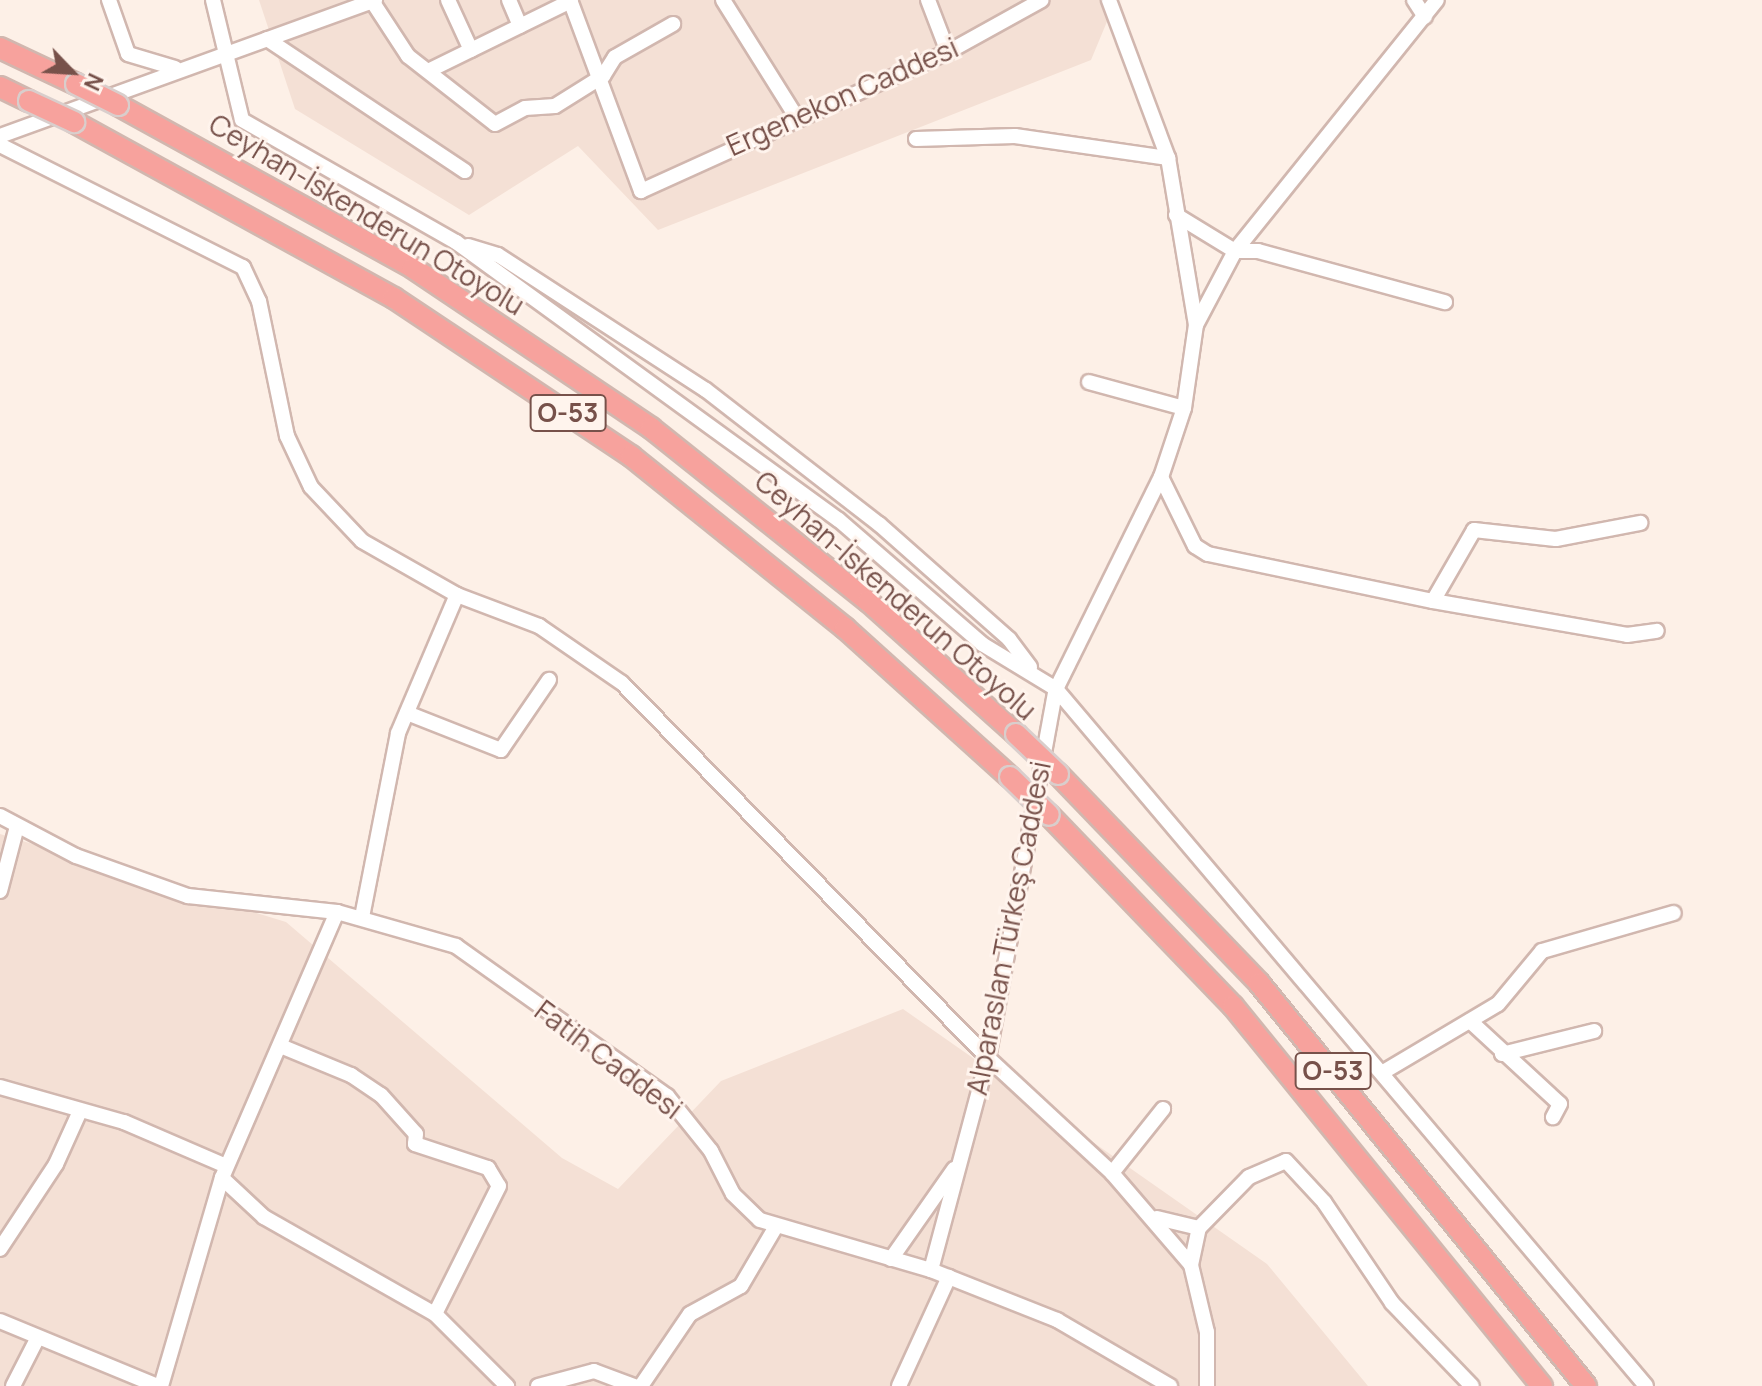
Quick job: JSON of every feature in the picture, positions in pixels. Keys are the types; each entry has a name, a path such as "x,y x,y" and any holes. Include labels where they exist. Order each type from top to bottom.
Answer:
{"highway":[{"name":"Ceyhan-İskenderun Otoyolu","path":"0,48 118,105 413,268 651,428 868,601 1058,774 1259,983 1586,1386"},
{"name":"Ceyhan-İskenderun Otoyolu","path":"0,87 74,122 394,298 631,456 845,628 1010,777 1233,1006 1542,1386"}],"street":[{"path":"109,0 128,54 176,68"},
{"path":"213,0 220,51 242,120 456,242 725,433 982,644 1056,689 1385,1071 1646,1386"},
{"path":"448,0 471,50"},
{"path":"509,0 520,26"},
{"path":"428,71 570,0 603,76"},
{"path":"723,0 795,115"},
{"path":"928,0 948,52"},
{"name":"Ergenekon Caddesi","path":"603,76 641,191 795,115 948,52 1042,0"},
{"path":"1109,0 1168,158 1196,325"},
{"path":"1414,0 1425,17"},
{"path":"1196,325 1235,251 1437,0"},
{"path":"0,136 220,51 267,39 374,1 394,41 495,124 525,108 555,106 603,76 615,57 673,24"},
{"path":"267,39 465,171"},
{"path":"916,139 1015,136 1168,158"},
{"path":"0,145 243,267 259,301 287,436 311,487 362,541 457,595 539,626 622,683 988,1058 1112,1173 1191,1265 1207,1332 1207,1386"},
{"path":"1176,215 1235,251 1258,251 1445,302"},
{"path":"456,242 498,255 706,390 879,524 1009,639 1037,677"},
{"name":"Alparaslan Türkeş Caddesi","path":"931,1270 988,1058 1056,689 1161,477 1184,408 1196,325"},
{"path":"1089,382 1184,408"},
{"path":"1161,477 1195,546 1208,554 1433,601 1627,635 1657,631"},
{"path":"1433,601 1474,530 1556,539 1640,523"},
{"path":"362,917 380,801 407,713 457,595"},
{"path":"407,713 501,750 549,680"},
{"name":"Fatih Caddesi","path":"0,816 17,826 188,896 362,917 477,956 575,1037 667,1096 745,1208 775,1228 949,1277 1103,1342 1170,1386"},
{"path":"0,891 17,826"},
{"path":"0,1321 36,1341 160,1386 223,1172 283,1047 337,912"},
{"path":"1385,1071 1470,1021 1518,985 1542,951 1674,913"},
{"path":"1470,1021 1502,1054 1560,1104 1553,1117"},
{"path":"1502,1054 1594,1031"},
{"path":"283,1047 351,1075 381,1095 416,1134 415,1144 488,1168 499,1186 435,1314"},
{"path":"0,1087 80,1111 223,1172 264,1217 435,1314 507,1386"},
{"path":"1112,1173 1163,1109"},
{"path":"0,1248 56,1164 80,1111"},
{"path":"891,1259 961,1159"},
{"path":"1191,1265 1199,1228 1249,1177 1286,1161 1324,1202 1392,1303 1472,1386"},
{"path":"1150,1214 1199,1228"},
{"path":"641,1386 690,1314 741,1286 775,1228"},
{"path":"899,1386 949,1277"},
{"path":"13,1386 36,1341"},
{"path":"538,1386 594,1371 634,1386"}],"shaded area":[{"path":"259,0 1116,0 1091,60 658,230 578,146 469,215 295,109"},
{"path":"0,834 286,922 562,1158 618,1189 721,1081 903,1009 1267,1264 1368,1386 0,1386"}]}
